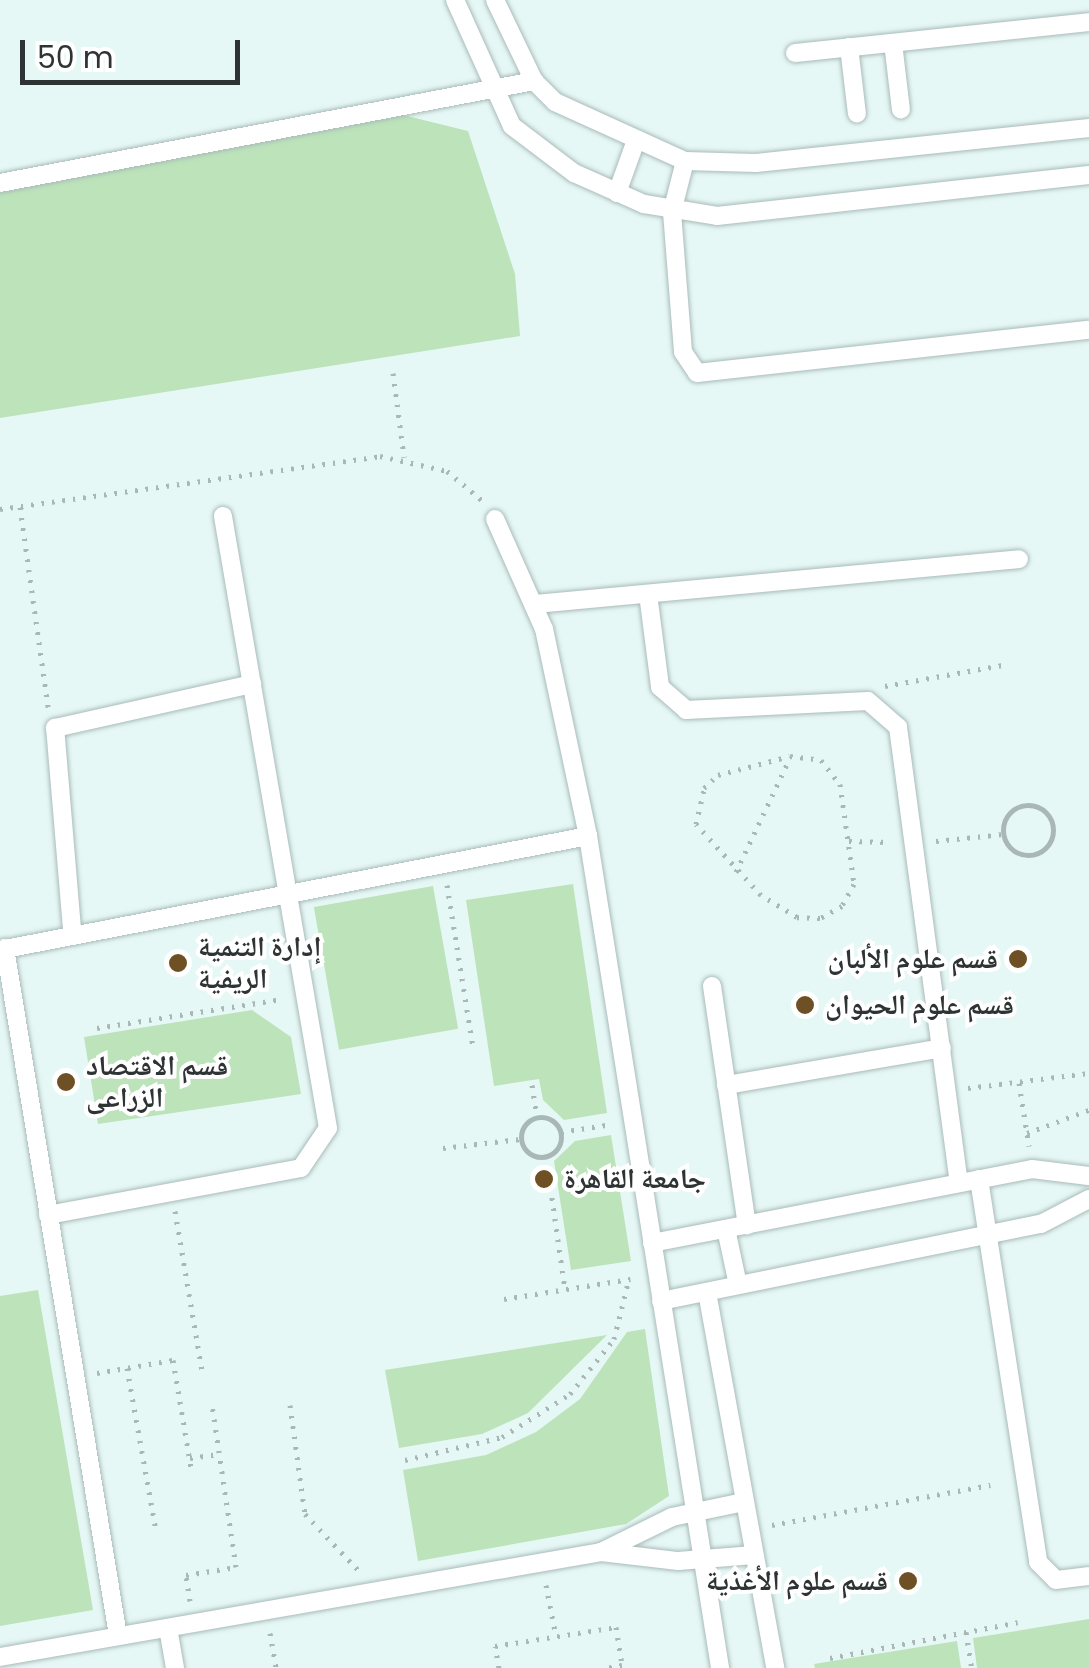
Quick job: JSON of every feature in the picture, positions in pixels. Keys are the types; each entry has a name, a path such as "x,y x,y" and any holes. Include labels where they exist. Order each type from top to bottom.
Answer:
{"lane":[{"path":"455,0 492,90 544,155 617,193 672,212 717,216 1089,175"},
{"path":"495,0 534,81 580,119 685,160 756,164 1089,128"},
{"path":"795,53 1089,22"},
{"path":"892,43 901,110"},
{"path":"849,47 857,114"},
{"path":"0,183 534,81"},
{"path":"617,193 635,143"},
{"path":"685,160 672,212 682,352 697,373 1089,330"},
{"path":"48,1215 276,1176 319,1152 327,1103 223,516"},
{"path":"495,519 536,604 588,836 698,1509 720,1668"},
{"path":"536,604 1019,559"},
{"path":"648,594 660,687 686,710 868,701 886,711 900,738 959,1183"},
{"path":"72,929 52,736 68,718 252,684"},
{"path":"118,1636 2,949 72,929 588,836"},
{"path":"712,986 747,1225"},
{"path":"726,1085 942,1048"},
{"path":"652,1243 1032,1169 1089,1176"},
{"path":"979,1179 1038,1562 1056,1580 1089,1576"},
{"path":"661,1300 1058,1218 1089,1199"},
{"path":"726,1230 738,1285"},
{"path":"706,1292 774,1668"},
{"path":"0,1658 601,1552 698,1509 744,1502"},
{"path":"601,1552 705,1562 754,1554"},
{"path":"168,1628 175,1668"}],"path":[{"path":"393,373 404,457"},
{"path":"0,510 404,457 456,478 495,519"},
{"path":"20,507 52,736"},
{"path":"868,701 894,679 1008,664"},
{"path":"736,872 790,756"},
{"path":"790,756 821,760 840,784 850,896 832,914 796,917 736,872 696,824 704,788 735,768 790,756"},
{"path":"1014,810 1048,814 1054,830 1039,852 1007,842 1014,810"},
{"path":"444,862 473,1048"},
{"path":"97,1028 307,996"},
{"path":"947,1090 1089,1074"},
{"path":"1018,1082 1032,1169"},
{"path":"520,1139 537,1117 532,1085"},
{"path":"1026,1133 1089,1110"},
{"path":"537,1117 560,1132 633,1121"},
{"path":"560,1132 546,1156 565,1289"},
{"path":"443,1148 520,1139 546,1156"},
{"path":"172,1194 202,1376"},
{"path":"504,1299 657,1274"},
{"path":"405,1460 502,1437 570,1394 614,1339 629,1279"},
{"path":"75,1376 173,1360 192,1473"},
{"path":"128,1368 156,1532"},
{"path":"193,1623 186,1575 236,1567 212,1405"},
{"path":"290,1406 304,1514 352,1556 364,1593"},
{"path":"190,1458 219,1454"},
{"path":"750,1530 990,1486"},
{"path":"541,1562 556,1636"},
{"path":"266,1610 276,1668"},
{"path":"830,1658 1018,1622"},
{"path":"499,1668 495,1646 616,1627 622,1665 605,1668"},
{"path":"966,1632 972,1668"}],"green space":[{"path":"399,114 468,131 515,274 520,336 0,418 0,188"},
{"path":"573,884 607,1113 564,1120 543,1100 539,1079 494,1086 466,900"},
{"path":"433,886 458,1029 339,1050 314,907"},
{"path":"252,1010 291,1037 301,1094 98,1124 84,1037"},
{"path":"611,1135 631,1261 571,1270 554,1161 575,1141"},
{"path":"38,1290 93,1610 0,1626 0,1296"},
{"path":"645,1329 669,1496 626,1524 418,1561 403,1470 486,1455 536,1432 580,1399 627,1332"},
{"path":"607,1335 528,1413 482,1434 399,1448 385,1370"},
{"path":"1089,1619 1089,1668 977,1668 973,1638"},
{"path":"957,1641 961,1668 815,1668 814,1664"}],"place":[{"name":"قسم علوم الألبان","path":"1018,959"},
{"name":"إدارة التنمية الريفية","path":"178,963"},
{"name":"قسم علوم الحيوان","path":"805,1005"},
{"name":"قسم الاقتصاد الزراعى","path":"66,1082"},
{"name":"جامعة القاهرة","path":"544,1179"},
{"name":"قسم علوم الأغذية","path":"908,1581"}]}
